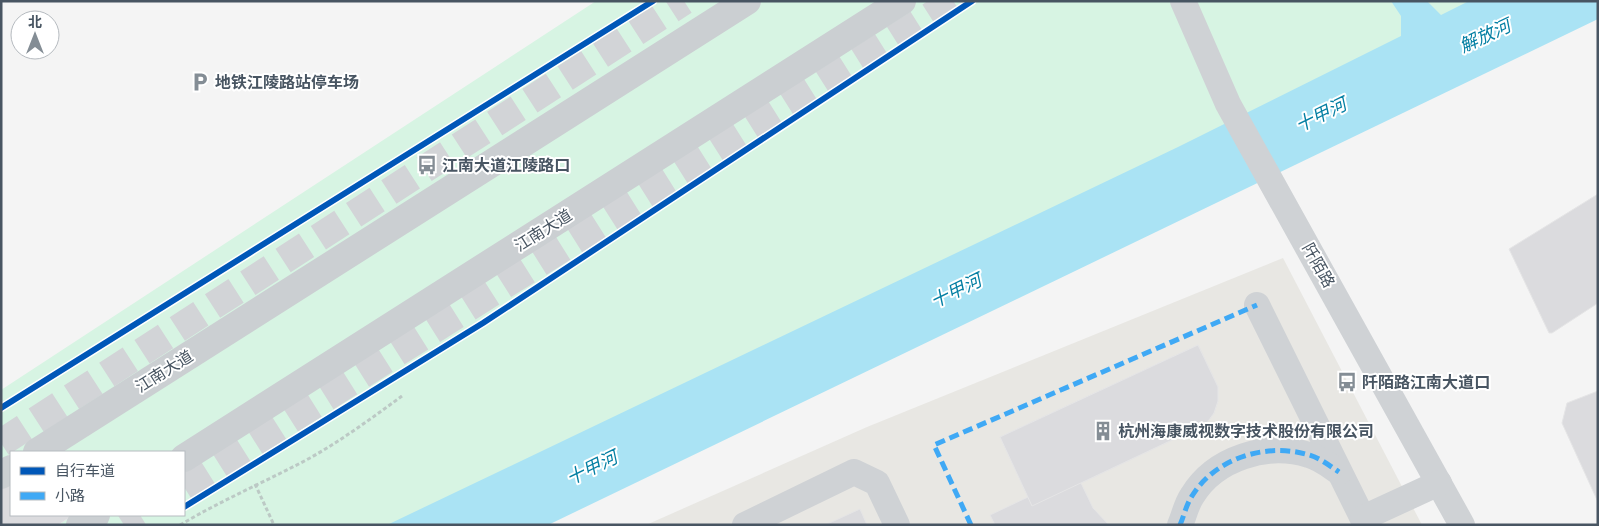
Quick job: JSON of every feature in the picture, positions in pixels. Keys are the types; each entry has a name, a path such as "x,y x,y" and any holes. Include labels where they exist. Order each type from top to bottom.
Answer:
{"main road":[{"name":"江南大道","path":"39,451 747,1"},
{"name":"江南大道","path":"185,457 902,1"},
{"path":"80,525 94,516"}],"street":[{"name":"阡陌路","path":"1183,1 1228,104 1276,187 1462,525"},
{"path":"1257,305 1364,521 1439,483"},
{"path":"1180,525 1192,496 1214,471 1244,455 1277,450 1294,452 1310,455 1339,472"},
{"path":"745,525 854,472 877,483 897,525"}],"path":[{"path":"180,525 255,484 310,458 350,434 402,396"},
{"path":"255,484 274,525"}],"shaded area":[{"name":"杭州海康威视数字技术股份有限公司","path":"1283,258 1422,525 646,525 867,427"}],"green space":[{"path":"596,1 1522,1 409,525 2,525 1,390"}],"water":[{"path":"1391,1 1427,1 1441,15 1469,1 1598,1 1598,19 548,525 387,525 1178,147 1401,36 1401,16"}],"building":[{"path":"1598,194 1598,303 1552,333 1549,333 1509,249"},
{"name":"杭州海康威视数字技术股份有限公司","path":"1198,345 1218,387 1218,401 1214,413 1206,424 1081,483 1093,508 1109,525 995,525 990,515 1028,497 1000,437"},
{"name":"杭州海康威视数字技术股份有限公司","path":"1198,345 1218,387 1218,401 1214,413 1206,424 1032,506 1000,437"},
{"path":"1598,391 1598,502 1562,423 1567,403"},
{"path":"10,455 10,516 72,516 58,525 1,525 1,461"},
{"path":"860,509 867,525 825,525"}],"tunnel":[{"path":"1,443 684,1"},
{"path":"185,486 954,1"},
{"path":"124,525 138,516"}],"marked path":[{"path":"971,525 934,445 1257,305"},
{"path":"1180,525 1190,499 1202,483 1214,472 1243,456 1260,452 1293,451 1317,458 1339,472"}],"cycle path":[{"path":"1,408 653,1"},
{"path":"185,506 483,323 972,1"}],"place":[{"name":"地铁江陵路站停车场","path":"200,82"},
{"name":"江南大道江陵路口","path":"427,165"},
{"name":"阡陌路江南大道口","path":"1347,382"},
{"name":"杭州海康威视数字技术股份有限公司","path":"1103,431"}],"water label":[{"name":"解放河","path":"1485,36"},
{"name":"十甲河","path":"1321,115"},
{"name":"十甲河","path":"956,291"},
{"name":"十甲河","path":"592,468"}]}
